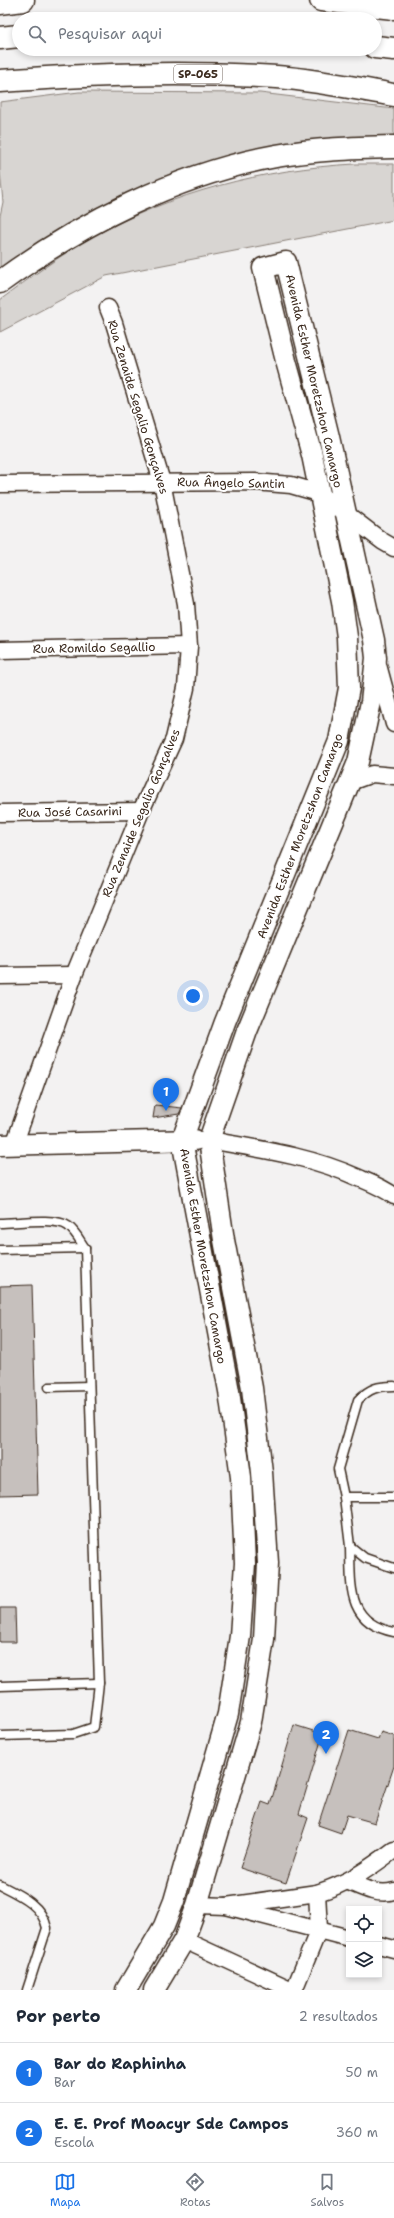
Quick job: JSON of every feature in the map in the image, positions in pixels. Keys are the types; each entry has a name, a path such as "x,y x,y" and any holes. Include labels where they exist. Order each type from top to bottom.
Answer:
{"highway":[{"path":"0,3 23,0"},
{"path":"321,0 394,8"},
{"path":"0,38 12,37"},
{"path":"382,48 394,49"},
{"name":"SP-065","path":"0,81 121,74 192,74 278,78 394,95"},
{"path":"0,282 58,244 121,208 173,186 223,169 284,155 336,148 394,147"}],"street":[{"name":"Avenida Esther Moretzshon Camargo","path":"126,1990 164,1926 174,1901 228,1714 240,1636 245,1563 239,1461 229,1391 182,1140 225,1022 339,741 349,688 347,637 342,601 312,454 286,361 264,268 286,262 329,437 374,640 376,658 365,735 350,782 247,1031 209,1140 224,1240 252,1388 262,1472 268,1563 264,1639 251,1722 197,1905 184,1940 154,1990"},
{"name":"Rua Zenaide Segalio Gonçalves","path":"7,1145 141,811 174,739 186,688 189,646 186,604 162,482 114,323 108,308"},
{"name":"Rua Ângelo Santin","path":"0,484 255,482 291,485 319,493 344,510 382,541 394,548"},
{"name":"Rua Romildo Segallio","path":"0,650 189,646"},
{"path":"376,658 394,724"},
{"path":"350,782 372,774 394,776"},
{"name":"Rua José Casarini","path":"0,813 141,811"},
{"path":"0,976 74,975"},
{"path":"7,1145 209,1140 297,1155 346,1172 386,1190 394,1196"},
{"path":"174,1901 184,1901 197,1905 226,1906 317,1893 349,1882 394,1850"},
{"path":"349,1882 369,1890 380,1892 394,1891"},
{"path":"164,1926 170,1933 184,1940 293,1990 319,1929 317,1893"},
{"path":"226,1906 346,1937"},
{"path":"382,1946 394,1949"}],"lane":[{"path":"0,1224 50,1222 67,1225 77,1235 85,1248 99,1683 94,1726 73,1734 0,1736"},
{"path":"0,1250 85,1248"},
{"path":"49,1387 89,1386"},
{"path":"394,1386 376,1386 366,1392 358,1400 338,1469 344,1497 350,1546 351,1587 354,1602 364,1619 383,1630 394,1632"},
{"path":"344,1497 394,1497"},
{"path":"350,1546 366,1558 394,1568"},
{"path":"0,1686 99,1683"},
{"path":"0,1885 19,1894 36,1907 45,1919 47,1928 27,1990"}],"shaded area":[{"path":"79,92 260,93 394,109 394,139 283,145 0,270 0,216 3,202 0,171 0,102"},
{"path":"355,164 394,164 394,220 106,276 0,332 0,300 68,251 123,221 187,195 253,177 286,171"}],"building":[{"path":"155,1105 182,1108 179,1114 153,1118"},
{"path":"32,1285 38,1494 0,1495 0,1286"},
{"path":"0,1608 15,1608 16,1642 0,1642"},
{"path":"294,1725 323,1734 299,1814 308,1818 286,1883 240,1868 262,1802 270,1805"},
{"path":"349,1730 378,1739 381,1732 394,1736 394,1766 375,1823 347,1815 341,1833 318,1825"}],"place":[{"name":"Bar do Raphinha","path":"166,1111"},
{"name":"E. E. Prof Moacyr Sde Campos","path":"326,1754"}]}
